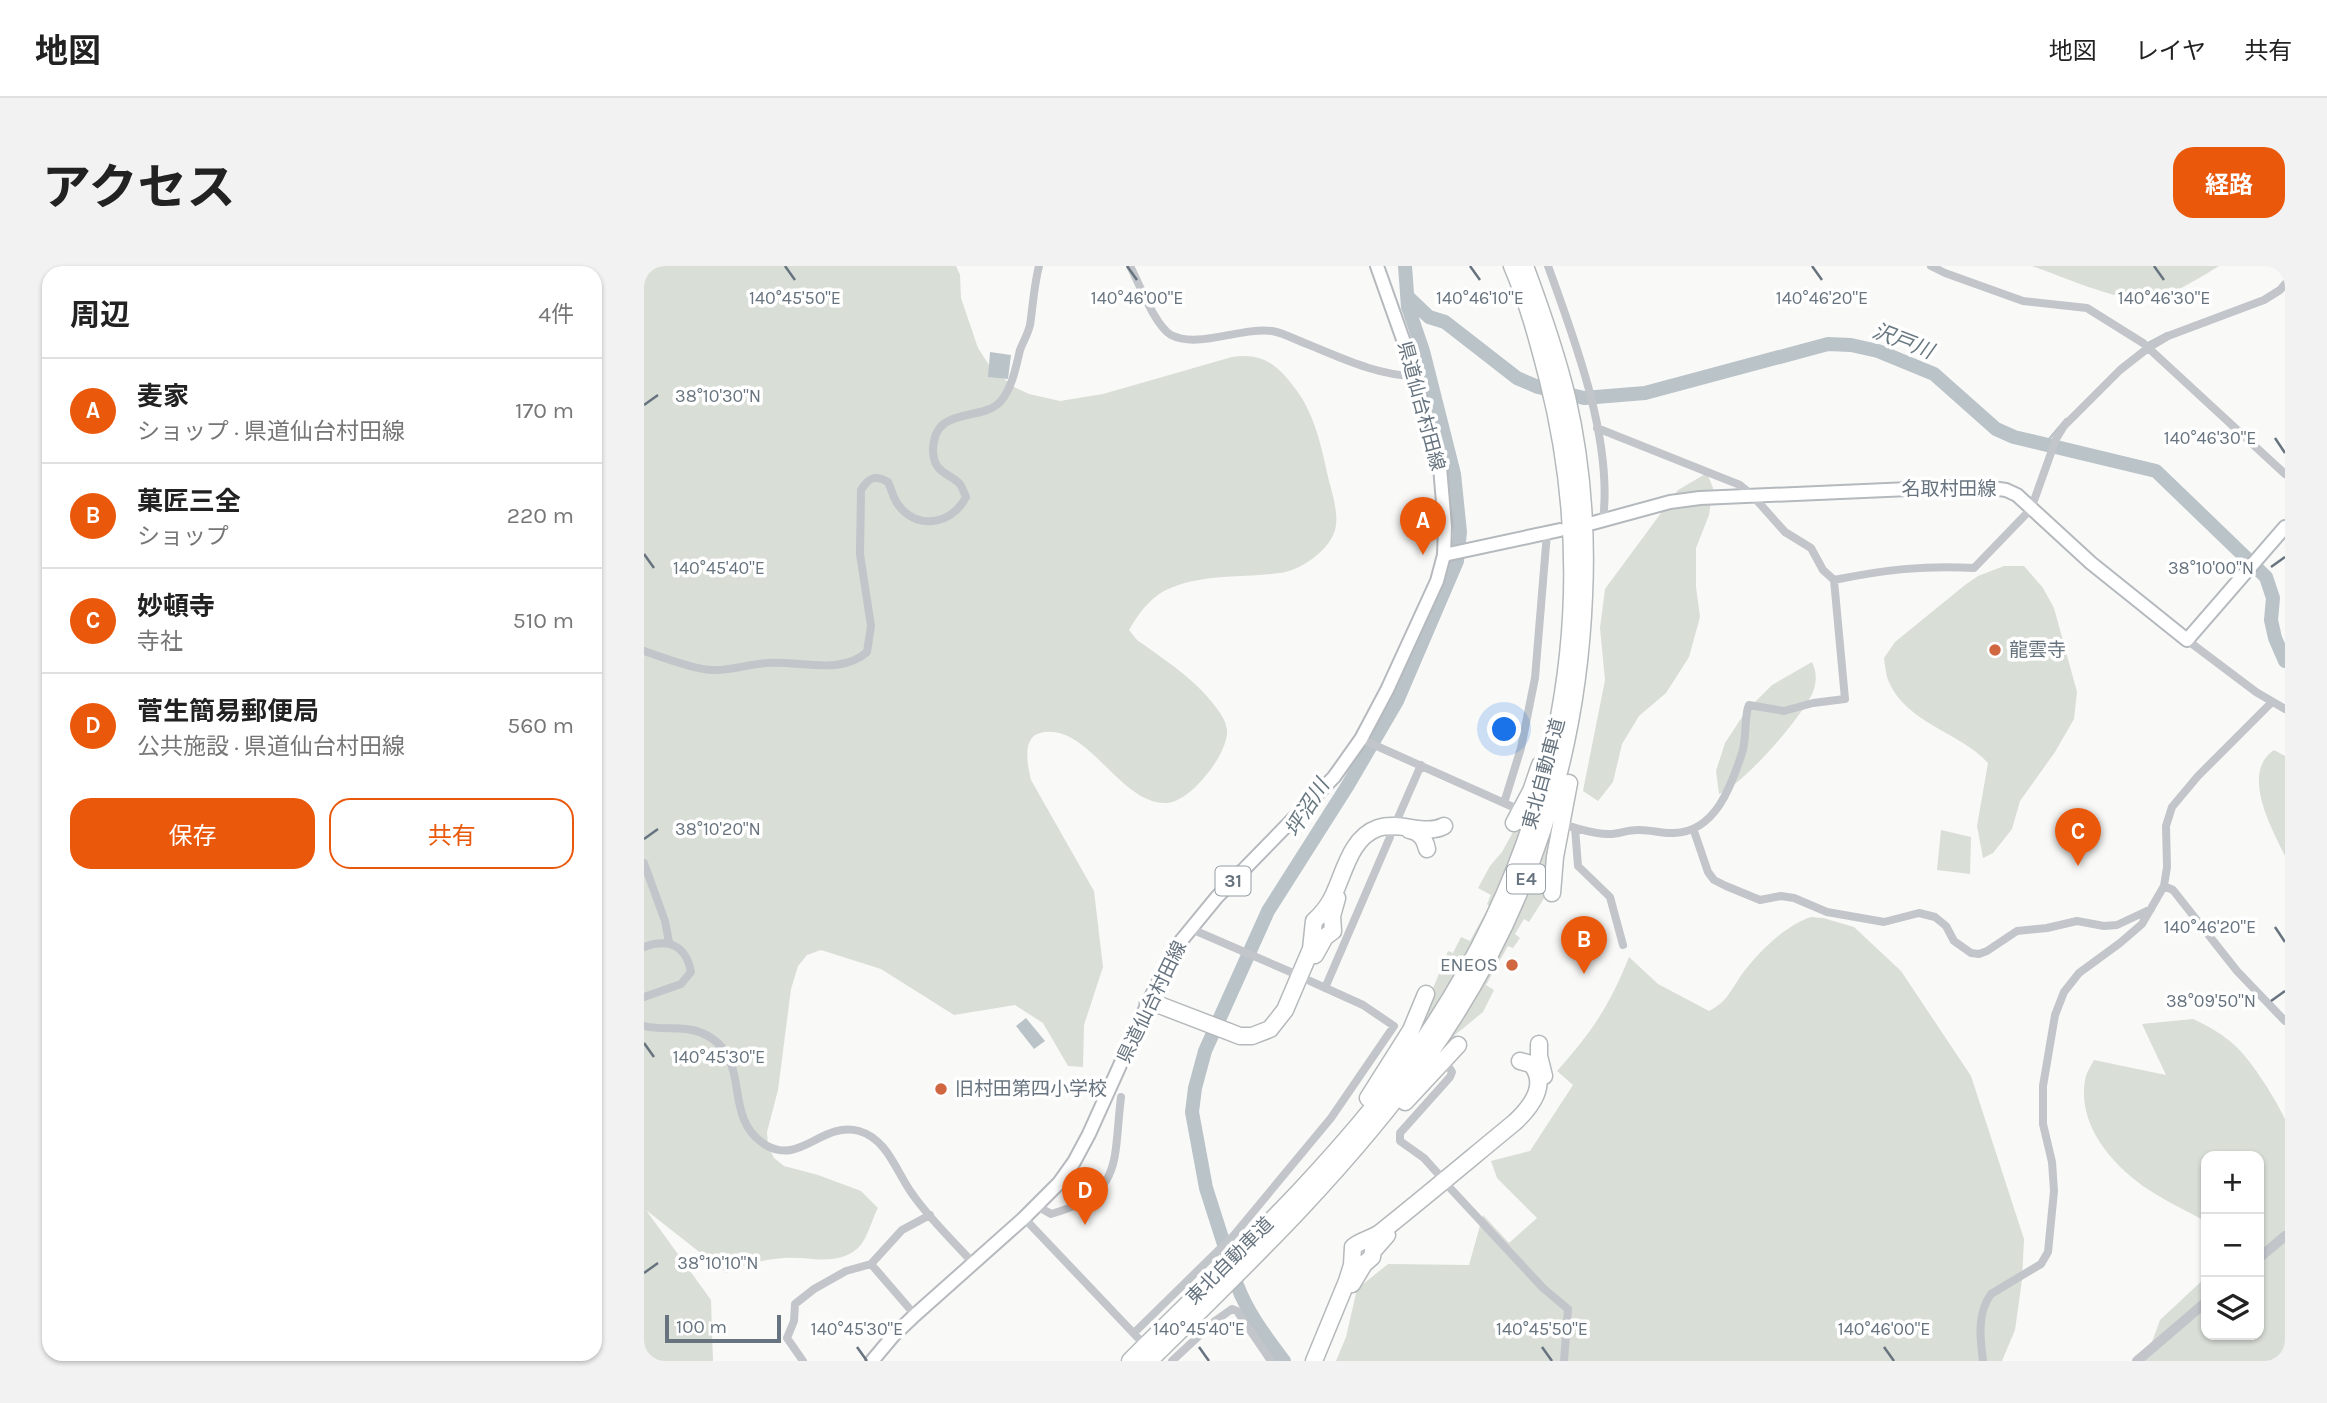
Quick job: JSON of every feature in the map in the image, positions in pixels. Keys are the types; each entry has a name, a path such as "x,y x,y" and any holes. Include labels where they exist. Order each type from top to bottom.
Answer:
{"highway":[{"name":"東北自動車道","path":"1149,1361 1245,1250 1337,1168 1387,1110 1449,1025 1490,955 1527,876 1555,797 1578,682 1578,607 1585,567 1583,503 1555,378 1512,266"},
{"name":"東北自動車道","path":"1525,266 1556,353 1555,378"},
{"path":"1514,815 1531,791 1549,732 1564,635 1578,607"},
{"path":"1552,893 1587,642 1578,607"},
{"path":"1230,1036 1252,1036 1275,1025 1285,1010 1311,949 1314,921 1332,899 1351,854 1368,834 1377,828 1388,826 1426,829 1444,826"},
{"path":"1148,1003 1162,1006 1203,1027 1230,1036 1251,1041 1271,1035 1281,1027 1290,1012 1320,945 1333,931 1333,910 1351,864 1371,837 1385,830 1412,830 1426,841 1427,849"},
{"path":"1245,1250 1365,1102 1411,1030 1426,994"},
{"path":"1317,1361 1352,1284 1384,1237 1517,1125 1538,1102 1544,1092 1545,1082 1539,1044"},
{"path":"1245,1250 1288,1231 1458,1045"},
{"path":"1317,1361 1347,1281 1352,1265 1353,1247 1374,1238 1515,1122 1539,1088 1538,1077 1531,1064 1520,1061"},
{"name":"東北自動車道","path":"1130,1361 1221,1280"}],"main road":[{"name":"県道仙台村田線","path":"872,1361 892,1336 1024,1219 1059,1183 1084,1144 1148,1003 1176,947 1189,928 1334,777 1364,740 1437,581 1446,555 1440,467 1415,376 1377,266"},
{"name":"名取村田線","path":"1598,522 1670,502 1752,495 1978,486 2006,490 2017,495 2091,563 2187,640"},
{"path":"2187,640 2285,527"},
{"path":"1446,555 1554,531"}],"street":[{"path":"644,651 664,659 715,671 767,663 834,665 855,660 867,652 871,626 860,554 861,490 866,481 873,477 880,478 888,482 897,503 906,513 928,521 944,520 961,506 966,498 962,488 937,466 933,454 934,441 944,424 951,419 992,408 1004,397 1029,326 1039,266"},
{"path":"1130,266 1160,324 1170,334 1197,340 1249,330 1276,332 1366,368 1395,375 1415,376"},
{"path":"1548,266 1576,345 1597,428 1605,506 1598,522"},
{"path":"1931,266 2023,300 2087,309 2146,345 2285,474"},
{"path":"1834,580 1903,568 1974,568 2031,509 2056,439 2075,413 2146,345 2264,300 2285,284"},
{"path":"1597,428 1740,485 1784,532 1811,548 1823,570 1834,580 1845,699 1813,703 1784,711 1749,705 1746,710 1747,732 1735,773 1710,820 1694,831 1674,833 1637,830 1612,834 1571,827 1578,866 1610,897 1623,944"},
{"path":"1504,803 1521,748 1535,678 1554,531"},
{"path":"2187,640 2245,684 2285,709"},
{"path":"1983,1361 1981,1320 1986,1301 1991,1294 2041,1264 2048,1252 2054,1191 2052,1162 2042,1112 2043,1086 2055,1015 2064,992 2079,974 2135,930 2153,908 2164,886 2167,867 2166,826 2172,807 2198,776 2272,702"},
{"path":"1364,740 1504,803 1514,815"},
{"path":"1397,820 1421,765"},
{"path":"1694,831 1708,872 1714,880 1726,886 1760,900 1781,896 1794,898 1826,912 1884,922 1919,914 1936,917 1954,941 1970,953 1987,951 2017,931 2077,921 2104,926 2117,925 2153,908"},
{"path":"1325,988 1390,837"},
{"path":"644,863 665,921 669,942 682,954 691,972 681,984 644,997"},
{"path":"2164,886 2173,890 2237,971 2285,1021"},
{"path":"1189,928 1293,973"},
{"path":"644,947 658,942 669,942"},
{"path":"1310,981 1363,1005 1402,1032"},
{"path":"644,1026 694,1031 720,1045 731,1060 738,1108 744,1122 763,1143 783,1151 793,1151 824,1134 842,1130 858,1131 872,1137 880,1144 912,1195 973,1263"},
{"path":"1024,1219 1137,1336 1212,1257 1245,1250 1394,1026"},
{"path":"1441,1177 1424,1158 1398,1138 1450,1077 1452,1072 1447,1064"},
{"path":"1038,1206 1051,1214 1084,1203 1101,1190 1114,1163 1121,1097"},
{"path":"1450,1188 1543,1288 1568,1309 1564,1361"},
{"path":"803,1361 787,1338 794,1321 795,1304 814,1289 846,1271 870,1264 902,1230 930,1216"},
{"path":"2264,1254 2285,1236"},
{"path":"870,1264 915,1315"},
{"path":"2137,1361 2201,1306"},
{"path":"1172,1361 1232,1309 1237,1311 1271,1361"}],"shaded area":[{"path":"644,266 956,266 960,275 961,298 978,348 991,368 1014,387 1029,394 1060,401 1103,394 1232,357 1260,358 1281,372 1307,408 1320,444 1336,514 1336,527 1330,540 1304,564 1280,573 1206,579 1177,585 1153,598 1129,630 1137,640 1195,684 1217,708 1226,725 1227,734 1220,754 1205,776 1186,795 1167,803 1150,800 1118,779 1089,750 1073,739 1057,733 1040,733 1030,741 1027,754 1031,780 1094,891 1103,967 1084,1025 1083,1067 1068,1066 1043,1023 1015,1005 954,1015 881,969 821,950 807,955 798,966 791,989 778,1090 767,1132 768,1146 774,1158 784,1166 861,1191 878,1208 864,1240 850,1254 832,1259 768,1260 726,1273 646,1210 711,1300 713,1361 644,1361"},
{"path":"2032,266 2219,266 2174,292 2146,300 2120,297"},
{"path":"990,352 1011,355 1008,379 988,377"},
{"path":"1707,473 1713,488 1709,515 1696,548 1696,587 1700,617 1689,657 1666,693 1639,716 1622,744 1613,782 1598,801 1583,791 1605,680 1600,628 1605,589 1678,490"},
{"path":"2004,566 2024,566 2043,588 2054,608 2077,692 2074,719 2055,752 2020,801 2012,829 1993,853 1983,858 1977,826 1988,763 1963,743 1907,707 1888,680 1884,658 1895,642 1965,585 1978,576"},
{"path":"1812,662 1816,674 1815,686 1806,705 1756,765 1719,794 1716,771 1725,743 1746,711 1772,685"},
{"path":"2274,750 2285,756 2285,856 2267,817 2259,787 2264,760"},
{"path":"1531,799 1511,868 1486,922 1449,988 1404,1049 1426,1006 1448,951 1453,953 1461,937 1470,941 1489,906 1487,904 1491,895 1478,888 1490,866 1502,852"},
{"path":"1557,815 1548,892 1529,922 1524,919 1515,934 1520,938 1513,948 1508,946 1486,985 1494,990 1483,1012 1455,1035 1455,1042 1421,1076 1536,868"},
{"path":"1941,830 1971,837 1970,874 1937,870"},
{"path":"1811,917 1854,927 1901,971 1971,1076 2024,1239 2015,1330 2002,1361 1336,1361 1346,1337 1357,1289 1388,1264 1469,1265 1483,1215 1509,1243 1537,1218 1497,1178 1491,1161 1530,1151 1573,1085 1557,1071 1599,1017 1615,990 1629,957 1658,984 1709,1011 1724,1000 1764,949 1791,927"},
{"path":"1026,1018 1045,1041 1034,1049 1016,1026"},
{"path":"2193,1019 2217,1032 2246,1057 2285,1119 2285,1361 2145,1361 2160,1320 2201,1282 2201,1340 2264,1340 2264,1151 2201,1151 2201,1219 2156,1194 2123,1170 2101,1144 2093,1129 2084,1097 2085,1080 2094,1060 2166,1075 2142,1024"}],"waterway":[{"name":"坪沼川","path":"1284,1361 1241,1296 1206,1188 1192,1112 1205,1051 1268,911 1348,785 1397,701 1457,561 1460,532 1454,474 1423,351 1408,307 1405,266"},
{"name":"沢戸川","path":"1408,297 1429,317 1445,322 1517,378 1538,387 1584,398 1645,393 1828,344 1851,345 1878,351 1934,374 1996,429 2014,437 2156,471 2266,577 2273,598 2271,620 2275,638 2285,661"},
{"path":"2148,343 2167,333"},
{"path":"2044,445 2066,419"}],"place":[{"name":"麦家","path":"1423,555"},
{"name":"龍雲寺","path":"1995,650"},
{"name":"妙頓寺","path":"2078,866"},
{"name":"ENEOS","path":"1512,965"},
{"name":"菓匠三全","path":"1584,974"},
{"name":"旧村田第四小学校","path":"941,1089"},
{"name":"菅生簡易郵便局","path":"1085,1225"}]}
